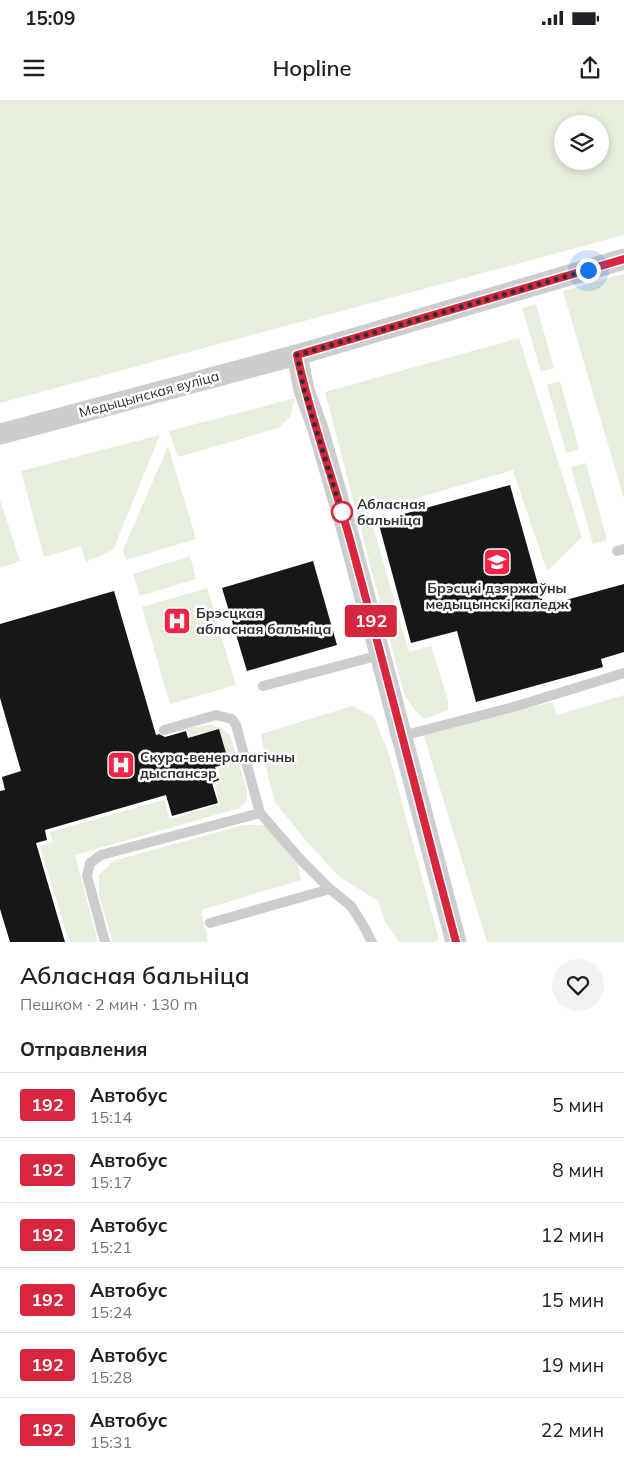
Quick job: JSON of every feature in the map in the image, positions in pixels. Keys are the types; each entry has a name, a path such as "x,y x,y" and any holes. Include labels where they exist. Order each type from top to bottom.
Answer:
{"street":[{"name":"Медыцынская вуліца","path":"0,434 297,355 624,259"},
{"path":"297,355 304,390 318,429 349,537 456,942"}],"lane":[{"path":"263,686 380,655"},
{"path":"402,736 518,706 624,673"},
{"path":"164,730 216,715 232,719 236,725 260,813 301,860 330,889 351,906 372,942"},
{"path":"105,942 87,876 90,863 101,855 260,813"},
{"path":"210,923 330,889"}],"green space":[{"path":"0,100 624,100 624,235 0,403"},
{"path":"624,274 624,499 563,291"},
{"path":"536,304 554,368 541,372 522,308"},
{"path":"519,338 582,537 547,571 513,470 369,512 409,652 431,646 448,700 448,710 425,719 416,712 404,694 325,392"},
{"path":"560,381 579,449 566,453 547,385"},
{"path":"295,398 290,417 278,428 178,457 169,431"},
{"path":"160,435 113,550 86,562 81,546 44,557 21,471"},
{"path":"168,446 196,539 126,560 123,550"},
{"path":"586,463 607,540 593,544 571,467"},
{"path":"0,500 20,561 0,568"},
{"path":"190,556 196,579 140,596 133,574"},
{"path":"207,588 236,685 170,704 142,607"},
{"path":"624,695 624,942 487,942 422,730 437,732 552,702 557,715"},
{"path":"352,706 374,717 388,751 439,940 434,942 399,942 385,921 378,901 340,877 306,841 275,802 268,777 261,734"},
{"path":"211,725 221,728 230,735 247,790 247,800 240,808 75,855 98,942 69,942 40,846 53,842 50,832 164,800 170,819 220,804 215,785 222,782 218,769 230,765 219,729 190,737 187,728"},
{"path":"243,825 264,825 294,851 301,880 201,910 208,942 113,942 99,896 99,875 113,861"}],"building":[{"path":"510,485 544,606 624,584 624,652 601,659 603,667 476,702 457,631 411,643 378,521"},
{"path":"313,561 337,645 247,671 222,588"},
{"name":"Скура-венералагічны дыспансэр","path":"114,591 156,735 159,734 165,737 186,731 188,738 219,729 229,763 215,767 219,780 212,783 218,803 172,816 166,795 45,830 47,840 36,843 65,942 10,942 0,909 0,791 5,790 2,777 21,771 0,698 0,624"}],"bus line":[{"name":"192","path":"456,942 349,537 318,429 304,390 297,355 624,259"}],"place":[{"name":"Абласная бальніца","path":"342,512"},
{"name":"Брэсцкі дзяржаўны медыцынскі каледж","path":"497,562"},
{"name":"Брэсцкая абласная бальніца","path":"177,621"},
{"name":"Скура-венералагічны дыспансэр","path":"121,765"}],"route":[{"path":"342,512 344,520 318,429 304,390 297,355 588,270"}]}
